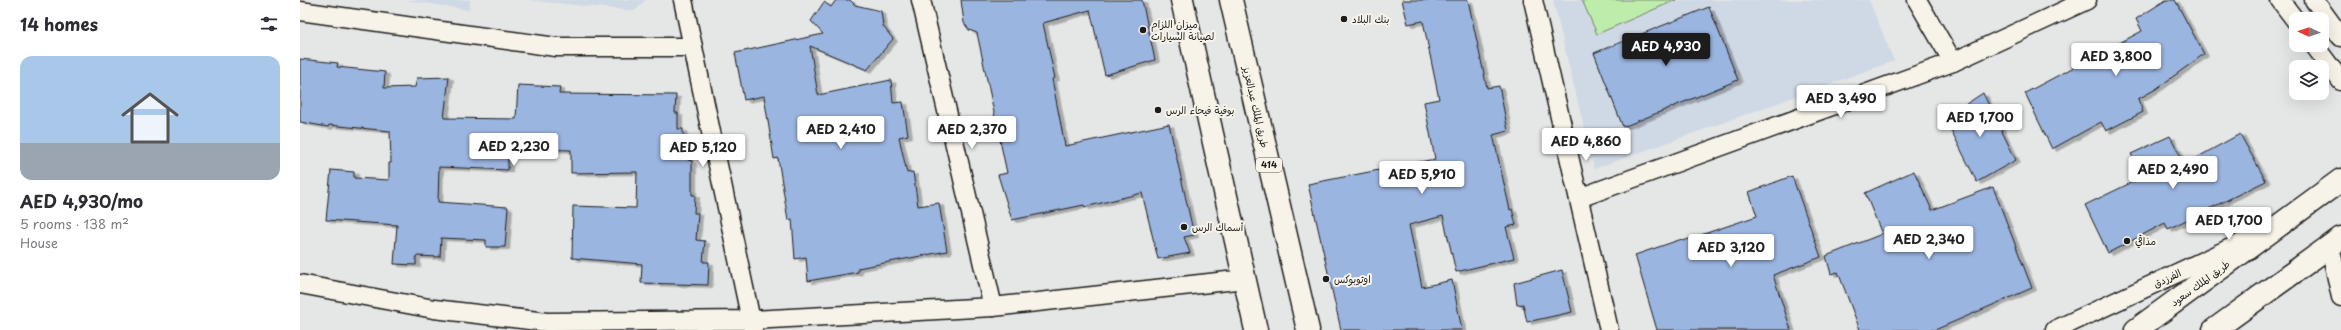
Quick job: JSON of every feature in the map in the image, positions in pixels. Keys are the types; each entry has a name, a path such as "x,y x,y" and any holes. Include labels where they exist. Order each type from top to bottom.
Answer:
{"main road":[{"path":"1182,0 1256,330"},
{"name":"طريق الملك عبدالعزيز","path":"1231,0 1308,330"},
{"name":"طريق الملك سعود","path":"2136,330 2341,180"},
{"path":"2214,330 2335,242"}],"street":[{"path":"683,0 752,325"},
{"path":"921,0 993,307"},
{"path":"1533,0 1609,330"},
{"path":"1918,0 1953,62"},
{"path":"1578,198 1953,62 2087,0"},
{"path":"2280,0 2289,12"},
{"path":"2314,0 2341,37"},
{"path":"300,11 556,47 693,47"},
{"path":"2319,52 2341,81"},
{"name":"الفرزدق","path":"2055,330 2278,225"},
{"path":"2335,242 2341,297"},
{"path":"300,284 434,309 546,322 752,325 993,307 1245,279"}],"shaded area":[{"path":"405,0 470,0 469,10"},
{"path":"526,0 645,0 635,11"},
{"path":"1553,0 1869,0 1894,61 1594,169"}],"green space":[{"path":"1582,0 1676,0 1597,34"}],"building":[{"path":"836,0 850,0 855,5 881,11 883,26 893,39 867,70 810,46 818,95 891,80 893,103 903,102 908,135 899,137 907,173 913,172 918,206 939,203 947,251 858,268 858,272 808,281 806,257 795,259 792,219 788,220 778,158 774,159 764,96 744,100 735,53 823,34 811,21 824,2 831,7"},
{"path":"961,0 1142,0 1155,60 1105,75 1090,10 1043,23 1055,78 1052,79 1065,146 1169,124 1194,235 1184,237 1190,253 1158,259 1142,193 1085,207 1084,205 1012,220 998,175 1007,173 977,33 969,30 964,23"},
{"path":"1402,0 1468,0 1487,88 1499,86 1508,131 1493,135 1510,210 1512,209 1516,225 1506,227 1514,258 1456,272 1443,216 1409,225 1422,287 1452,280 1462,330 1341,330 1308,184 1435,159 1424,102 1439,99 1423,21 1408,24"},
{"path":"2166,0 2175,0 2204,54 2156,89 2138,99 2143,112 2106,131 2101,122 2052,149 2025,93 2142,31 2136,19"},
{"path":"1709,7 1738,80 1623,127 1594,53"},
{"path":"300,59 338,63 337,67 385,72 384,88 415,87 417,78 449,77 444,118 516,119 518,85 560,87 559,94 676,95 675,113 678,113 678,129 683,129 683,146 688,146 688,160 692,161 692,195 695,195 694,213 698,213 696,240 705,241 703,262 709,262 708,285 641,283 642,264 572,258 573,206 636,208 637,172 571,173 571,150 508,148 508,170 439,167 438,202 508,207 505,247 486,247 486,240 441,238 440,257 416,256 416,265 394,264 397,225 326,220 331,170 354,172 354,178 389,180 389,163 391,163 390,131 329,125 328,127 300,122"},
{"path":"1983,93 2016,160 1977,182 1945,118"},
{"path":"2240,134 2266,181 2168,229 2165,223 2108,253 2085,205 2143,177 2131,154 2170,136 2185,164"},
{"path":"1914,171 1932,210 1993,187 2032,288 1935,330 1860,330 1838,272 1831,274 1826,256 1882,234 1865,193"},
{"path":"1792,176 1821,257 1773,275 1791,330 1657,330 1635,255 1682,239 1683,241 1757,216 1749,192"},
{"path":"1562,270 1572,312 1527,322 1523,304 1517,305 1514,283"}],"place":[{"name":"بنك البلاد","path":"1344,19"},
{"name":"ميزان اللزام لصيانة السيارات","path":"1143,30"},
{"name":"بوفية فيحاء الرس","path":"1158,110"},
{"name":"أسماك الرس","path":"1184,227"},
{"name":"مذاقي","path":"2127,241"},
{"name":"اوتوبوكس","path":"1326,279"}]}
